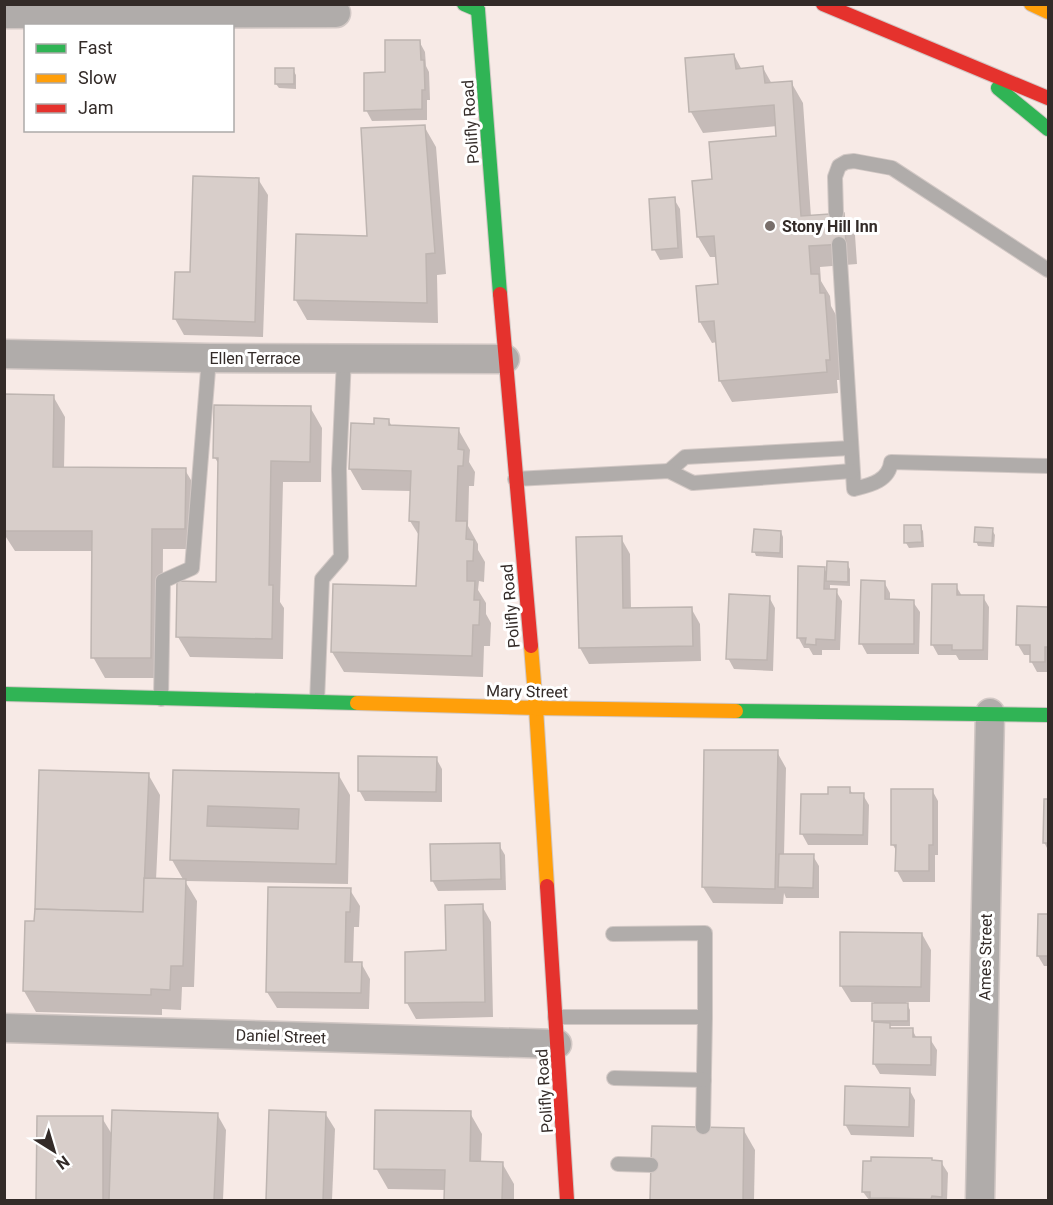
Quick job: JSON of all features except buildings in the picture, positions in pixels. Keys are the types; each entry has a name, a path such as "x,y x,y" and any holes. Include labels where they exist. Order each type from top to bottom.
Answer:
{"main road":[{"name":"Polifly Road","path":"464,4 478,10 505,359 536,708 567,1200"},
{"path":"823,4 1048,98"},
{"path":"1031,4 1048,12"},
{"path":"969,64 1048,129"},
{"name":"Mary Street","path":"4,694 536,708 1048,715"}],"street":[{"path":"4,14 336,13"},
{"name":"Ellen Terrace","path":"4,354 209,358 505,359"},
{"name":"Ames Street","path":"980,1200 990,713"},
{"name":"Daniel Street","path":"4,1028 556,1031"}],"lane":[{"path":"836,213 835,177 839,166 854,161 892,168 1048,270"},
{"path":"839,244 854,489 882,479 888,474 891,462 1048,466"},
{"path":"161,699 163,581 192,567 209,358"},
{"path":"317,702 322,579 341,557 339,469 344,358"},
{"path":"669,471 685,457 851,448"},
{"path":"515,479 669,471 693,483 852,471"},
{"path":"613,933 705,933 704,1127"},
{"path":"556,1031 705,1017"},
{"path":"614,1078 704,1080"},
{"path":"618,1164 651,1165"}],"traffic: fast":[{"path":"464,4 478,10"},
{"path":"478,10 500,294"},
{"path":"998,88 1048,129"},
{"path":"4,694 357,703"},
{"path":"736,711 1048,715"}],"traffic: slow":[{"path":"1031,4 1048,12"},
{"path":"531,646 547,886"},
{"path":"357,703 736,711"}],"traffic: jam":[{"path":"823,4 1048,98"},
{"path":"500,294 531,646"},
{"path":"547,886 567,1200"}],"place":[{"name":"Stony Hill Inn","path":"770,226"}]}
